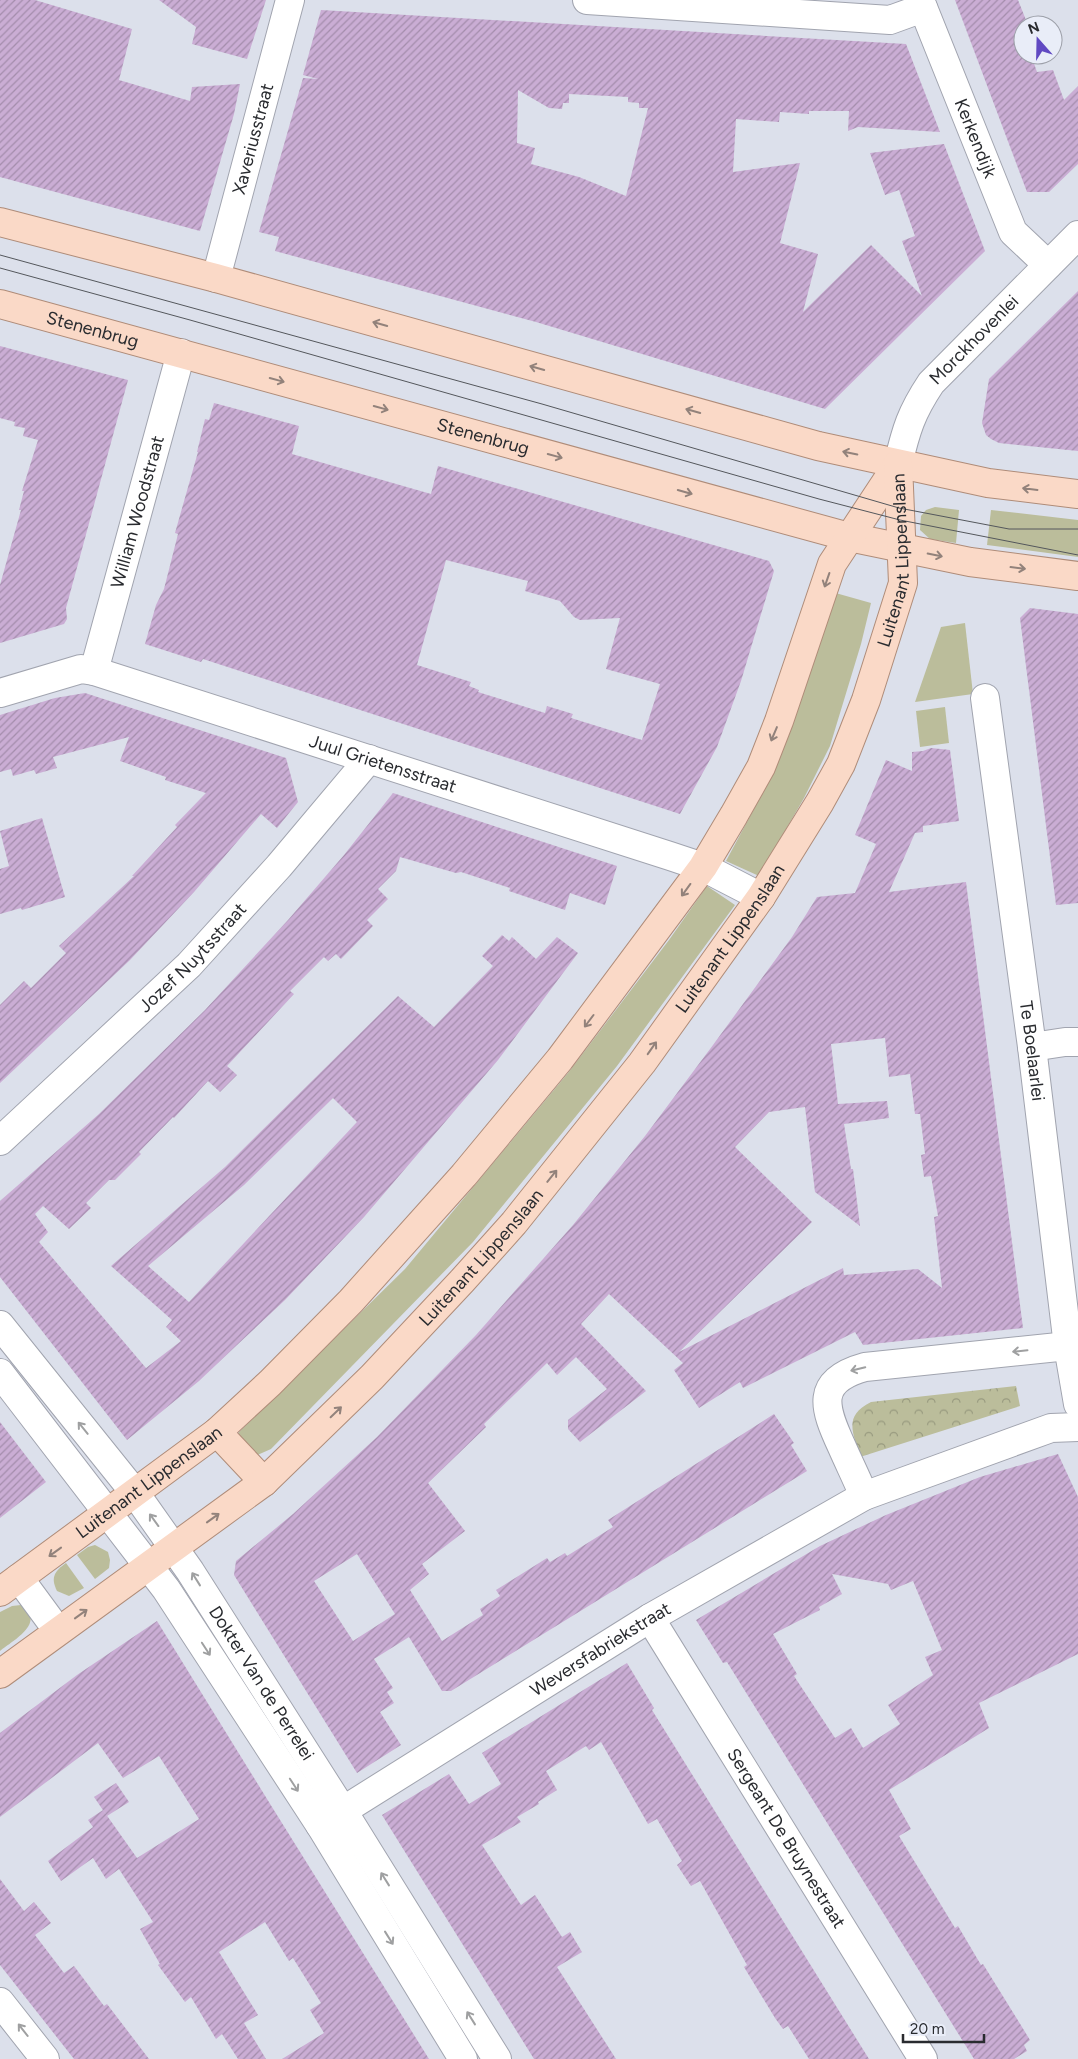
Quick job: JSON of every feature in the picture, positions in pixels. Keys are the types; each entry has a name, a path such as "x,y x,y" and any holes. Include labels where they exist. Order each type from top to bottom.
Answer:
{"main road":[{"path":"0,222 216,278 818,446 988,483 1078,494"},
{"name":"Stenenbrug","path":"0,304 849,537 970,562 1078,576"},
{"name":"Luitenant Lippenslaan","path":"10,1585 217,1432 270,1383 351,1302 464,1175 560,1059 703,867 734,815 760,767 779,722 832,564 898,464"},
{"name":"Luitenant Lippenslaan","path":"0,1674 264,1482 372,1377 514,1223 642,1063 762,898 841,764 866,700 903,583 898,464"},
{"path":"217,1432 264,1482"}],"street":[{"name":"Xaveriusstraat","path":"216,278 290,0"},
{"path":"587,0 890,20 921,4"},
{"name":"Kerkendijk","path":"921,4 1013,232 1048,265"},
{"name":"Morckhovenlei","path":"898,464 908,423 915,406 931,383 1078,235"},
{"name":"William Woodstraat","path":"94,671 182,353"},
{"name":"Juul Grietensstraat","path":"0,693 81,670 94,671 703,867 762,898"},
{"name":"Te Boelaarlei","path":"985,698 1032,1047 1068,1346 1078,1404"},
{"name":"Jozef Nuytsstraat","path":"0,1141 189,965 280,866 369,759"},
{"path":"1032,1047 1078,1042"},
{"name":"Dokter Van de Perrelei","path":"0,1325 134,1493 174,1547 343,1810 497,2059"},
{"path":"864,1496 827,1410 828,1397 832,1386 839,1377 850,1371 865,1367 1068,1346"},
{"name":"Dokter Van de Perrelei","path":"0,1373 109,1512 166,1589 320,1825 464,2059"},
{"name":"Weversfabriekstraat","path":"320,1825 650,1618 864,1496 1051,1428 1078,1427"},
{"name":"Luitenant Lippenslaan","path":"10,1585 58,1631"},
{"name":"Sergeant De Bruynestraat","path":"650,1618 923,2059"},
{"path":"0,2002 45,2059"}],"green space":[{"path":"935,507 959,510 956,543 930,539 920,530 921,516 926,510"},
{"path":"991,510 1078,520 1078,557 987,545"},
{"path":"832,592 871,603 861,644 830,746 804,798 759,876 726,861 762,794 790,731"},
{"path":"965,623 973,694 915,702 941,627"},
{"path":"945,707 949,743 920,747 916,711"},
{"path":"707,886 735,905 617,1066 473,1242 271,1449 253,1457 239,1445 239,1432 405,1269 568,1073 669,940"},
{"path":"1016,1386 1020,1406 860,1457 853,1432 853,1419 862,1407 871,1402"},
{"path":"95,1545 108,1552 110,1560 109,1568 95,1579 77,1555 88,1547"},
{"path":"66,1563 84,1588 69,1596 57,1591 54,1582 56,1572"},
{"path":"21,1605 28,1611 31,1618 29,1624 20,1636 0,1651 0,1612 12,1606"}],"building":[{"path":"0,0 35,0 132,29 119,80 190,101 192,87 240,84 234,114 200,231 0,177"},
{"path":"159,0 266,0 247,59 192,44 196,27"},
{"path":"955,0 1018,0 1024,15 1013,15 1013,65 1035,65 1037,72 1053,70 1064,100 1078,86 1078,164 1049,192 1027,192"},
{"path":"321,10 906,44 940,132 858,127 848,131 849,111 809,111 809,114 780,112 779,122 736,119 733,172 800,163 780,243 818,254 803,312 871,245 922,296 902,241 915,236 899,190 885,195 870,153 944,144 985,251 825,409 536,322 275,251 279,237 259,232 303,78 318,79 303,75","holes":["518,90 549,108 562,109 563,103 569,103 569,94 628,97 628,102 639,103 639,108 648,108 626,196 579,177 531,164 535,148 517,143"]},
{"path":"1078,291 1078,451 999,443 991,439 986,435 982,423 989,379"},
{"path":"0,346 128,380 66,608 67,619 64,624 0,643 0,585 21,510 19,510 24,491 22,491 38,440 23,436 25,428 14,426 15,422 0,418"},
{"path":"214,403 299,426 292,454 431,494 438,466 769,561 774,571 741,681 717,747 680,814 203,659 201,662 145,644 156,605 164,589 178,534 175,533 198,452 205,419 209,420","holes":["446,560 528,581 525,591 560,601 574,617 580,620 620,618 606,669 660,684 642,740 571,718 573,714 547,706 545,713 478,692 479,690 469,686 471,682 417,665"]},
{"path":"1030,608 1078,614 1078,903 1056,905 1020,618"},
{"path":"85,693 286,758 298,802 277,828 261,814 194,892 130,960 0,1083 0,1005 24,981 31,988 66,953 59,946 134,876 132,876 177,827 175,825 206,793 165,780 166,777 120,761 129,737 53,757 57,768 36,774 34,770 13,776 11,769 0,772 0,715 55,698"},
{"path":"931,748 950,750 959,821 923,826 923,832 915,833 889,892 966,882 1023,1328 863,1345 855,1332 743,1388 740,1382 699,1408 674,1370 683,1363 609,1294 581,1324 646,1391 580,1442 568,1429 568,1420 607,1389 576,1357 557,1375 547,1363 484,1424 486,1427 428,1483 465,1531 422,1564 429,1574 410,1590 442,1641 483,1615 480,1609 500,1596 496,1590 547,1558 550,1562 565,1553 567,1556 613,1527 608,1520 774,1414 794,1443 791,1445 807,1471 451,1691 442,1691 409,1637 374,1659 393,1688 387,1692 394,1703 380,1712 401,1745 357,1773 234,1575 236,1561 293,1514 377,1437 476,1335 573,1225 645,1136 713,1045 792,937 817,897 855,893 876,844 855,835 886,760 912,771 912,752","holes":["885,1038 889,1077 910,1074 915,1114 920,1114 925,1154 921,1155 924,1177 931,1176 938,1216 934,1217 942,1288 918,1269 844,1275 843,1268 679,1352 812,1222 735,1147 769,1112 805,1107 815,1192 860,1226 853,1169 851,1169 844,1124 889,1118 887,1101 838,1104 831,1044","357,1554 395,1614 353,1641 314,1581"]},
{"path":"393,793 617,866 605,905 570,893 565,910 509,891 510,888 461,872 456,873 400,857 396,871 378,889 388,899 367,920 373,926 341,959 336,954 328,961 324,957 290,991 294,994 227,1066 237,1075 220,1092 208,1081 139,1152 141,1154 115,1180 109,1180 86,1203 91,1208 69,1229 43,1206 35,1214 48,1232 39,1242 146,1368 181,1341 166,1327 172,1320 111,1266 225,1167 398,996 434,1027 493,966 482,956 502,935 509,941 512,937 536,959 557,937 578,953 498,1060 364,1217 285,1300 199,1381 127,1440 0,1277 0,1201 99,1114 205,1010 288,920 344,855","holes":["333,1098 357,1122 189,1302 148,1266 244,1185"]},
{"path":"42,818 65,897 22,910 21,908 0,914 0,869 9,866 0,831"},
{"path":"0,1422 46,1482 0,1518"},
{"path":"1058,1454 1078,1497 1078,1654 979,1703 989,1728 889,1790 911,1829 899,1836 955,1928 958,1926 1030,2040 1024,2045 1027,2051 1014,2059 974,2059 727,1662 723,1663 696,1620 820,1546 886,1515 980,1477","holes":["832,1574 888,1584 891,1590 913,1581 942,1650 925,1657 933,1675 888,1705 900,1724 863,1748 851,1728 835,1738 794,1676 797,1674 773,1634 820,1610 819,1607 842,1594"]},
{"path":"157,1621 429,2059 282,2059 324,2033 310,2010 321,2003 293,1958 289,1961 265,1922 219,1952 258,2015 244,2023 266,2059 238,2059 222,2034 216,2039 191,1997 185,2002 158,1965 160,1964 140,1929 153,1922 119,1869 106,1879 93,1858 61,1881 48,1861 93,1827 88,1820 103,1810 137,1858 199,1819 159,1756 123,1778 98,1743 0,1817 0,1733 77,1675"},
{"path":"627,1663 654,1708 652,1710 869,2059 809,2059 788,2026 783,2029 744,1967 747,1965 700,1881 691,1886 677,1865 682,1861 657,1819 648,1824 601,1742 589,1750 586,1746 546,1771 557,1790 538,1802 539,1804 517,1817 521,1822 482,1845 521,1905 535,1895 562,1937 570,1932 582,1952 557,1967 616,2059 534,2059 382,1815 449,1774 469,1804 501,1784 482,1753"},
{"path":"116,1783 129,1802 107,1816 94,1797"},
{"path":"0,1879 24,1911 34,1902 51,1923 35,1935 64,1973 74,1966 104,2006 107,2004 149,2059 74,2059 0,1965"}],"tram line":[{"path":"0,255 542,404 899,508 1009,529 1078,529"},
{"path":"0,268 190,320 819,499 900,520 1078,555"}]}
